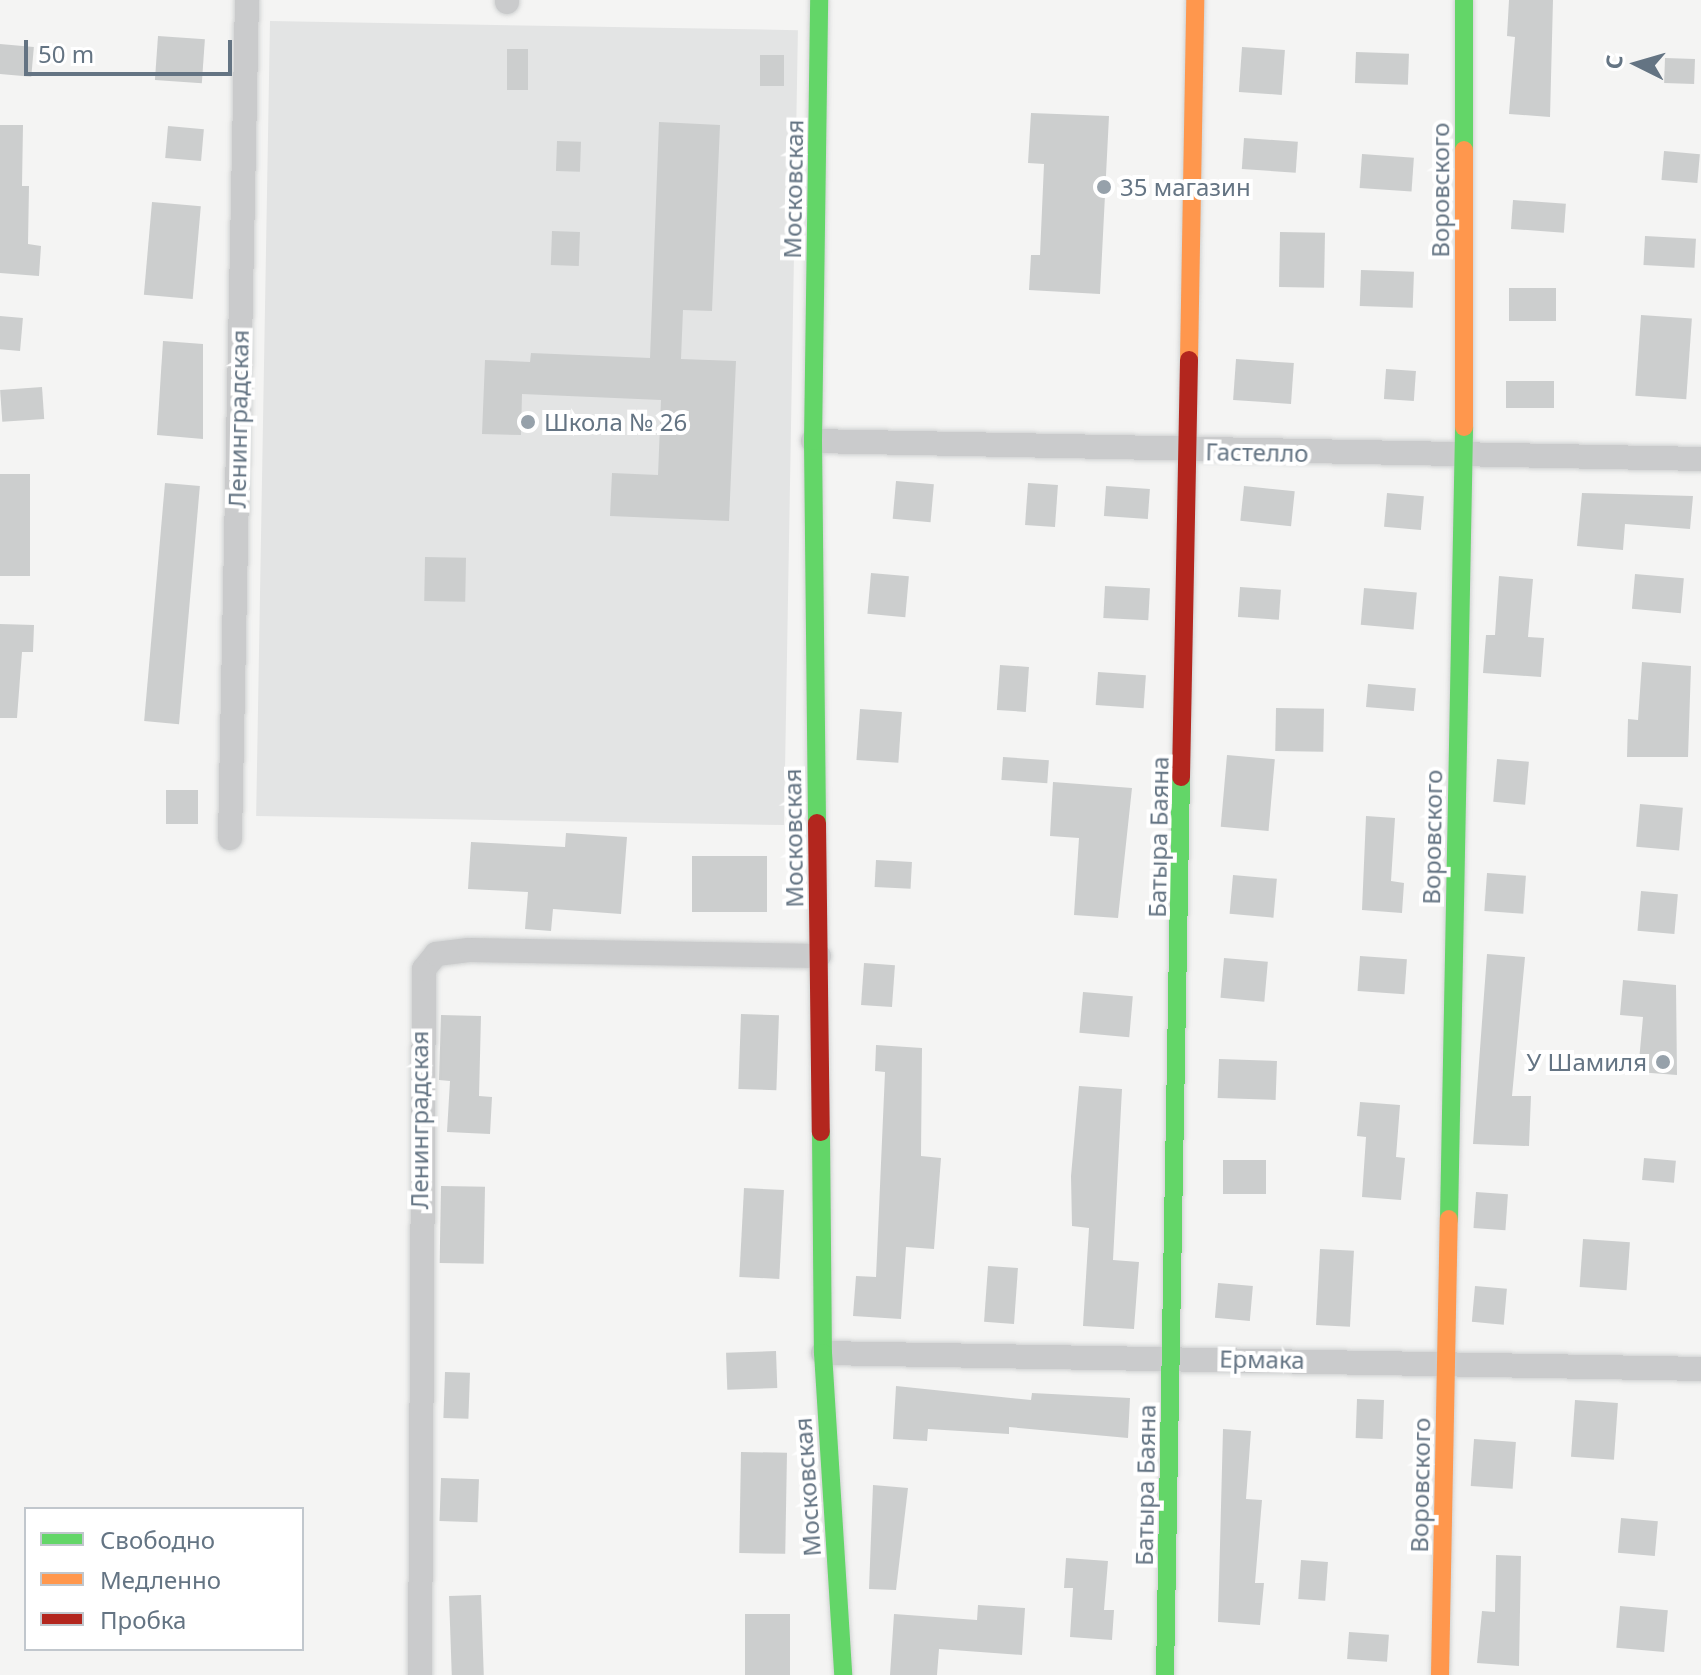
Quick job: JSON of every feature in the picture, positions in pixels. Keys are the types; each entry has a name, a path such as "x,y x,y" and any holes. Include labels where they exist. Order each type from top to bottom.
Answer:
{"street":[{"name":"Ленинградская","path":"230,838 247,0"},
{"name":"Московская","path":"819,0 813,441 823,1353 843,1675"},
{"name":"Батыра Баяна","path":"1165,1675 1195,0"},
{"name":"Воровского","path":"1440,1675 1464,455 1464,0"},
{"name":"Гастелло","path":"813,441 1701,459"},
{"name":"Ленинградская","path":"420,1675 424,969 436,954 469,950 819,956"},
{"name":"Ермака","path":"823,1353 1701,1369"}],"shaded area":[{"name":"Школа № 26","path":"270,21 798,30 784,825 256,816"}],"building":[{"path":"1509,0 1553,0 1550,117 1509,114 1515,37 1507,36"},
{"path":"158,36 205,39 202,83 155,80"},
{"path":"0,44 34,47 31,77 0,74"},
{"path":"1242,47 1285,50 1282,95 1239,92"},
{"path":"507,49 528,49 528,90 507,90"},
{"path":"1356,52 1409,54 1408,85 1355,83"},
{"path":"760,55 784,55 784,86 760,86"},
{"path":"1665,58 1695,59 1694,84 1664,83"},
{"path":"1031,113 1109,116 1100,294 1029,290 1031,255 1040,255 1044,164 1028,163"},
{"path":"659,122 720,125 712,311 683,310 681,359 736,361 729,521 610,516 612,473 658,475 661,400 522,394 521,435 482,434 485,360 530,362 531,353 650,358"},
{"path":"0,125 23,125 22,186 29,186 28,244 41,246 39,276 0,273"},
{"path":"168,126 204,129 201,161 165,158"},
{"path":"1244,138 1298,142 1296,173 1242,169"},
{"path":"557,141 581,142 580,172 556,171"},
{"path":"1664,151 1700,154 1697,183 1661,180"},
{"path":"1362,154 1414,158 1412,192 1360,188"},
{"path":"1513,200 1566,204 1564,233 1511,229"},
{"path":"152,202 201,206 193,299 144,295"},
{"path":"552,231 580,232 579,266 551,265"},
{"path":"1280,232 1325,233 1324,288 1279,287"},
{"path":"1645,236 1696,239 1694,268 1643,265"},
{"path":"1361,270 1414,272 1413,308 1360,306"},
{"path":"1509,288 1556,288 1556,321 1509,321"},
{"path":"1641,315 1692,319 1686,399 1635,396"},
{"path":"0,316 23,318 20,351 0,349"},
{"path":"163,341 203,344 203,439 157,435"},
{"path":"1236,359 1294,363 1291,404 1233,400"},
{"path":"1386,369 1416,371 1414,401 1384,399"},
{"path":"1506,381 1554,381 1554,408 1506,408"},
{"path":"42,387 44,419 2,422 0,390"},
{"path":"0,474 30,474 30,576 0,576"},
{"path":"896,481 934,484 931,522 893,519"},
{"path":"165,483 200,486 179,724 144,721"},
{"path":"1028,483 1058,485 1055,527 1025,525"},
{"path":"1106,486 1150,489 1148,519 1104,516"},
{"path":"1244,486 1295,491 1291,526 1240,521"},
{"path":"1387,493 1424,496 1421,530 1384,527"},
{"path":"1582,493 1693,496 1690,529 1625,524 1623,550 1577,546"},
{"path":"425,557 466,558 465,602 424,601"},
{"path":"871,573 909,576 905,617 867,614"},
{"path":"1635,574 1684,578 1681,613 1632,609"},
{"path":"1499,576 1533,579 1528,637 1544,638 1541,677 1483,673 1486,635 1495,635"},
{"path":"1105,586 1150,588 1148,620 1103,618"},
{"path":"1240,587 1281,590 1279,620 1238,617"},
{"path":"1364,588 1417,593 1414,629 1361,625"},
{"path":"0,624 34,625 33,652 22,652 17,718 0,718"},
{"path":"1642,662 1691,666 1688,757 1627,757 1628,719 1638,720"},
{"path":"1000,665 1029,667 1026,712 997,710"},
{"path":"1098,672 1146,675 1144,708 1096,705"},
{"path":"1368,684 1416,688 1414,711 1366,707"},
{"path":"1276,708 1324,709 1323,752 1275,751"},
{"path":"860,709 902,712 898,763 856,760"},
{"path":"1227,755 1275,759 1269,831 1221,827"},
{"path":"1003,757 1049,760 1047,783 1001,780"},
{"path":"1497,759 1529,762 1525,805 1493,802"},
{"path":"1053,782 1132,788 1118,918 1074,915 1079,838 1050,836"},
{"path":"166,790 198,790 198,824 166,824"},
{"path":"1640,804 1683,808 1679,851 1636,847"},
{"path":"1366,816 1395,818 1391,881 1404,883 1402,913 1362,910"},
{"path":"566,833 627,837 621,914 553,909 551,931 525,929 528,892 468,889 471,842 565,847"},
{"path":"692,856 767,856 767,912 692,912"},
{"path":"876,860 912,862 911,889 875,887"},
{"path":"1487,873 1526,876 1523,914 1484,911"},
{"path":"1233,875 1277,879 1273,918 1230,914"},
{"path":"1641,891 1678,894 1674,934 1638,931"},
{"path":"1487,954 1525,957 1512,1096 1531,1096 1529,1146 1473,1144"},
{"path":"1360,956 1407,959 1404,994 1358,991"},
{"path":"1224,958 1268,962 1264,1002 1221,998"},
{"path":"864,963 895,965 892,1007 861,1005"},
{"path":"1623,980 1676,985 1677,1075 1638,1072 1643,1017 1620,1015"},
{"path":"1083,992 1133,996 1129,1037 1079,1033"},
{"path":"741,1014 779,1015 776,1090 738,1089"},
{"path":"441,1015 481,1016 479,1096 492,1097 490,1134 447,1132 450,1081 439,1080"},
{"path":"876,1045 922,1048 921,1156 941,1158 934,1249 906,1247 901,1319 853,1316 856,1276 876,1277 885,1072 875,1071"},
{"path":"1219,1059 1277,1061 1276,1100 1218,1098"},
{"path":"1079,1086 1122,1089 1113,1260 1139,1262 1134,1329 1083,1326 1089,1228 1072,1226 1071,1176"},
{"path":"1360,1102 1400,1105 1396,1157 1405,1158 1401,1200 1362,1197 1366,1137 1357,1136"},
{"path":"1644,1158 1676,1161 1674,1183 1642,1180"},
{"path":"1223,1160 1266,1160 1266,1194 1223,1194"},
{"path":"441,1186 485,1187 484,1264 440,1263"},
{"path":"744,1188 784,1190 779,1279 739,1277"},
{"path":"1476,1192 1508,1194 1505,1230 1473,1228"},
{"path":"1583,1239 1630,1242 1627,1290 1580,1287"},
{"path":"1320,1249 1354,1251 1350,1327 1316,1325"},
{"path":"988,1266 1018,1268 1014,1324 984,1322"},
{"path":"1218,1283 1253,1286 1250,1321 1215,1318"},
{"path":"1475,1286 1507,1289 1504,1325 1472,1322"},
{"path":"776,1351 777,1388 727,1390 726,1353"},
{"path":"445,1372 470,1373 468,1419 443,1418"},
{"path":"896,1386 1031,1400 1032,1393 1130,1398 1128,1438 1009,1427 1009,1434 928,1429 927,1441 893,1439"},
{"path":"1357,1399 1384,1400 1383,1439 1356,1438"},
{"path":"1575,1400 1618,1403 1614,1460 1571,1457"},
{"path":"1223,1429 1251,1431 1246,1499 1262,1500 1255,1583 1264,1583 1260,1625 1218,1622"},
{"path":"1474,1439 1516,1442 1513,1489 1471,1486"},
{"path":"741,1452 787,1453 785,1554 739,1553"},
{"path":"441,1478 479,1479 477,1522 439,1521"},
{"path":"873,1485 908,1488 896,1590 869,1589"},
{"path":"1621,1518 1658,1521 1655,1556 1618,1553"},
{"path":"1496,1555 1521,1556 1519,1666 1477,1663 1482,1611 1495,1612"},
{"path":"1066,1558 1108,1561 1104,1610 1114,1610 1112,1640 1070,1637 1073,1588 1064,1588"},
{"path":"1301,1560 1328,1562 1325,1601 1298,1599"},
{"path":"481,1595 484,1675 452,1675 449,1596"},
{"path":"978,1605 1025,1608 1022,1655 939,1649 937,1675 890,1675 894,1614 977,1620"},
{"path":"1620,1606 1668,1610 1664,1652 1616,1648"},
{"path":"745,1614 790,1614 790,1675 745,1675"},
{"path":"1349,1632 1389,1635 1387,1662 1347,1659"}],"traffic: fast":[{"path":"817,823 813,441 819,0"},
{"path":"1464,0 1464,150"},
{"path":"1449,1219 1464,427"},
{"path":"1165,1675 1181,777"},
{"path":"821,1132 823,1353 843,1675"}],"traffic: slow":[{"path":"1189,360 1195,0"},
{"path":"1464,150 1464,427"},
{"path":"1440,1675 1449,1219"}],"traffic: jam":[{"path":"1181,777 1189,360"},
{"path":"817,823 821,1132"}],"place":[{"name":"35 магазин","path":"1104,187"},
{"name":"Школа № 26","path":"528,422"},
{"name":"У Шамиля","path":"1663,1062"}]}
